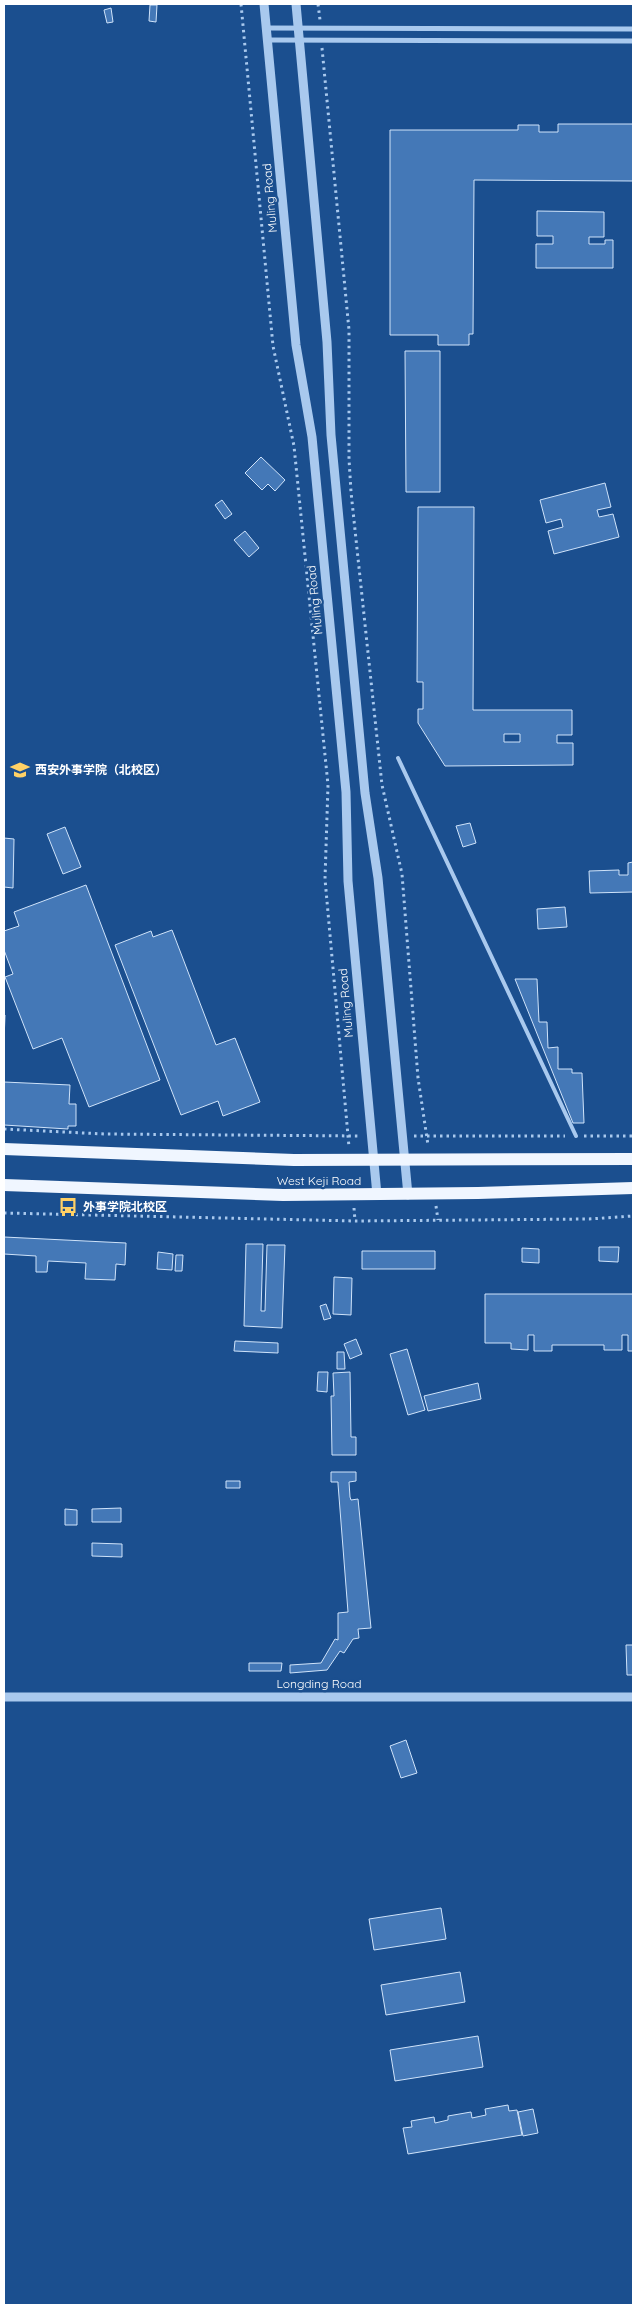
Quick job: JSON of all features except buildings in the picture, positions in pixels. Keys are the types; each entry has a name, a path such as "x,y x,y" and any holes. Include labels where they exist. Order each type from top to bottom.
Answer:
{"main road":[{"name":"West Keji Road","path":"4,1149 294,1160 633,1159"},
{"name":"West Keji Road","path":"4,1185 283,1195 408,1195 633,1188"}],"street":[{"name":"Muling Road","path":"264,4 296,344 312,437 345,782 348,881 377,1195"},
{"path":"296,4 327,342 331,435 362,763 378,878 408,1195"},
{"path":"266,28 633,29"},
{"path":"268,40 633,41"},
{"name":"Longding Road","path":"4,1697 633,1697"}],"lane":[{"path":"398,758 576,1136"}],"path":[{"path":"240,4 273,346 294,446 328,785 326,890 350,1160"},
{"path":"318,4 320,28"},
{"path":"322,40 348,330 348,458 351,492 382,785 402,874 418,1078 430,1160"},
{"path":"4,1129 104,1134 371,1136"},
{"path":"402,1136 633,1136"},
{"path":"434,1194 438,1220"},
{"path":"353,1195 355,1222"},
{"path":"4,1212 355,1222 633,1216"}],"place":[{"name":"西安外事学院（北校区）","path":"20,770"},
{"name":"外事学院北校区","path":"68,1207"}]}
